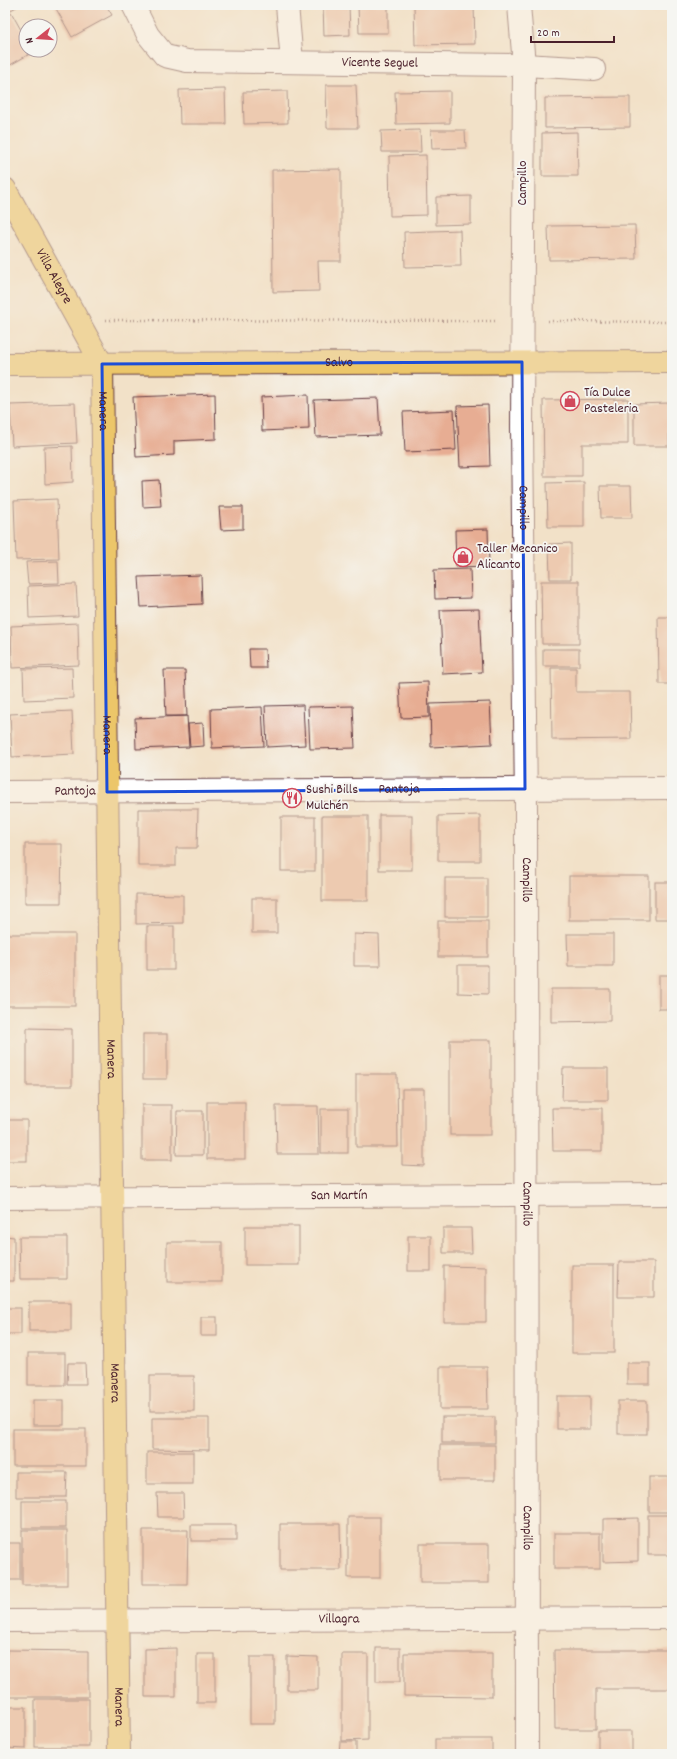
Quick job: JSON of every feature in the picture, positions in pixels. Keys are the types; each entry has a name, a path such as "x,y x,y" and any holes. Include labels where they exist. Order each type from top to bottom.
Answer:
{"main road":[{"name":"Villa Alegre","path":"5,189 102,364"},
{"name":"Salvo","path":"5,364 672,362"},
{"name":"Manera","path":"102,364 119,1754"}],"street":[{"name":"Vicente Seguel","path":"132,5 148,36 165,56 187,61 524,65 594,69"},
{"path":"287,5 292,62"},
{"name":"Campillo","path":"519,5 524,65 522,362 525,789 527,1754"},
{"name":"Pantoja","path":"5,792 672,788"},
{"name":"San Martín","path":"5,1198 112,1196 672,1194"},
{"name":"Villagra","path":"5,1620 117,1621 527,1617 672,1618"}],"path":[{"path":"78,320 672,322"}],"highlighted area":[{"path":"522,362 525,789 107,792 102,364"}],"building":[{"path":"5,5 20,5 9,11"},
{"path":"54,5 106,5 112,15 72,37"},
{"path":"323,5 349,5 350,35 324,36"},
{"path":"358,5 388,5 388,33 359,33"},
{"path":"414,5 474,5 475,44 415,45"},
{"path":"11,12 18,25 18,58 22,58 5,68 5,15"},
{"path":"326,85 356,85 358,128 327,128"},
{"path":"225,89 226,124 180,124 179,90"},
{"path":"287,91 288,123 244,124 243,92"},
{"path":"450,91 450,123 396,124 395,92"},
{"path":"630,97 630,127 545,128 545,98"},
{"path":"420,130 421,152 382,152 381,131"},
{"path":"431,130 465,130 466,148 432,149"},
{"path":"577,132 578,176 542,176 542,133"},
{"path":"426,155 427,215 390,216 389,156"},
{"path":"341,169 341,261 318,261 319,291 273,292 272,170"},
{"path":"471,196 471,224 436,225 436,197"},
{"path":"635,225 636,259 549,260 548,226"},
{"path":"460,230 461,266 405,267 404,232"},
{"path":"215,394 216,439 174,441 174,455 136,457 133,397"},
{"path":"308,395 309,429 262,431 261,397"},
{"path":"378,398 380,435 316,437 314,400"},
{"path":"628,399 628,444 582,444 582,476 544,476 543,400"},
{"path":"75,403 77,443 12,446 10,405"},
{"path":"669,403 669,446 634,446 634,404"},
{"path":"488,405 490,466 460,467 457,406"},
{"path":"454,410 456,450 405,452 403,412"},
{"path":"72,446 73,482 45,484 44,447"},
{"path":"159,480 161,506 143,507 142,481"},
{"path":"584,482 584,527 548,527 547,483"},
{"path":"600,486 631,486 632,518 601,518"},
{"path":"57,499 59,559 16,560 14,501"},
{"path":"219,507 243,507 243,529 221,530"},
{"path":"488,529 489,566 456,567 455,530"},
{"path":"571,543 571,579 550,579 549,544"},
{"path":"58,561 59,583 28,584 26,562"},
{"path":"470,569 471,598 435,599 434,570"},
{"path":"201,575 202,604 141,607 139,577"},
{"path":"541,581 579,581 579,644 542,644"},
{"path":"76,584 78,616 29,618 28,586"},
{"path":"479,609 482,672 443,674 440,610"},
{"path":"658,617 672,617 672,684 659,684"},
{"path":"78,623 79,665 12,668 11,626"},
{"path":"249,649 265,649 266,668 250,668"},
{"path":"543,649 579,649 579,666 543,666"},
{"path":"72,668 73,698 24,700 23,669"},
{"path":"551,668 576,668 576,692 630,692 631,739 552,740"},
{"path":"164,670 185,670 187,716 166,716"},
{"path":"428,682 429,717 401,718 399,683"},
{"path":"490,702 492,744 431,747 430,704"},
{"path":"303,705 305,745 267,747 265,706"},
{"path":"353,706 355,748 310,749 308,707"},
{"path":"262,707 264,746 212,748 211,709"},
{"path":"72,711 74,754 12,757 10,714"},
{"path":"187,716 189,747 136,749 135,718"},
{"path":"203,723 204,746 190,747 188,724"},
{"path":"138,809 198,809 197,848 176,848 176,866 138,866"},
{"path":"379,815 412,815 412,870 379,870"},
{"path":"480,815 480,861 438,861 438,816"},
{"path":"322,816 368,816 368,901 322,901"},
{"path":"281,817 315,817 315,871 281,871"},
{"path":"25,844 62,844 61,903 25,903"},
{"path":"569,876 649,876 649,920 569,920"},
{"path":"445,878 487,878 487,917 445,917"},
{"path":"655,882 672,882 672,919 655,919"},
{"path":"136,894 183,895 183,923 136,924"},
{"path":"252,898 277,898 277,933 252,933"},
{"path":"438,921 488,921 488,957 438,957"},
{"path":"147,926 174,926 174,970 147,970"},
{"path":"5,934 75,934 75,1006 5,1006"},
{"path":"354,934 379,935 380,966 354,966"},
{"path":"567,934 613,934 613,966 568,966"},
{"path":"458,965 488,965 488,994 458,993"},
{"path":"659,975 672,975 672,1009 659,1009"},
{"path":"551,989 610,989 610,1021 551,1022"},
{"path":"27,1028 72,1029 72,1086 27,1086"},
{"path":"143,1034 167,1034 167,1079 143,1079"},
{"path":"450,1040 491,1040 491,1135 450,1135"},
{"path":"563,1068 608,1068 608,1100 562,1100"},
{"path":"356,1074 397,1074 398,1147 356,1147"},
{"path":"402,1089 424,1089 424,1166 402,1165"},
{"path":"207,1102 245,1102 245,1159 207,1159"},
{"path":"142,1105 172,1105 172,1160 142,1160"},
{"path":"276,1106 318,1106 319,1154 277,1154"},
{"path":"552,1108 602,1108 602,1151 553,1151"},
{"path":"321,1109 348,1109 348,1153 321,1153"},
{"path":"177,1111 203,1111 203,1155 176,1155"},
{"path":"5,1120 27,1120 27,1161 5,1161"},
{"path":"245,1226 299,1226 299,1265 245,1265"},
{"path":"443,1228 471,1228 472,1253 443,1253"},
{"path":"5,1236 14,1237 14,1281 5,1281"},
{"path":"408,1236 431,1236 431,1271 408,1271"},
{"path":"19,1237 67,1237 67,1279 20,1279"},
{"path":"167,1242 222,1242 222,1282 167,1282"},
{"path":"619,1262 654,1262 654,1297 618,1297"},
{"path":"572,1265 614,1265 614,1353 572,1353"},
{"path":"444,1266 486,1267 486,1322 444,1322"},
{"path":"29,1302 71,1302 71,1331 29,1331"},
{"path":"5,1308 21,1308 21,1334 5,1334"},
{"path":"201,1317 217,1317 217,1336 201,1336"},
{"path":"28,1353 65,1353 65,1385 28,1385"},
{"path":"68,1363 85,1363 86,1384 67,1384"},
{"path":"627,1363 650,1363 650,1384 627,1384"},
{"path":"440,1367 487,1367 488,1409 440,1409"},
{"path":"150,1376 194,1376 194,1411 150,1411"},
{"path":"557,1396 590,1396 590,1429 557,1429"},
{"path":"33,1400 64,1400 64,1425 33,1425"},
{"path":"618,1401 647,1401 647,1434 618,1434"},
{"path":"442,1417 495,1417 495,1443 442,1443"},
{"path":"152,1418 209,1418 209,1450 152,1449"},
{"path":"13,1429 86,1429 86,1466 13,1466"},
{"path":"440,1445 495,1445 495,1480 440,1480"},
{"path":"147,1452 193,1452 193,1484 147,1484"},
{"path":"16,1472 67,1472 66,1497 16,1497"},
{"path":"649,1477 669,1477 669,1512 649,1512"},
{"path":"157,1493 183,1493 184,1517 158,1517"},
{"path":"22,1501 66,1501 66,1528 22,1528"},
{"path":"648,1515 672,1515 672,1555 648,1555"},
{"path":"348,1517 380,1517 380,1578 348,1578"},
{"path":"638,1518 638,1561 603,1562 603,1519"},
{"path":"280,1524 340,1524 341,1570 280,1570"},
{"path":"191,1525 236,1525 236,1541 191,1541"},
{"path":"22,1530 67,1530 67,1585 22,1585"},
{"path":"143,1530 188,1530 187,1584 143,1584"},
{"path":"554,1533 600,1533 600,1569 554,1569"},
{"path":"5,1543 20,1543 20,1580 5,1580"},
{"path":"420,1544 489,1544 489,1583 420,1583"},
{"path":"176,1648 176,1697 145,1697 145,1649"},
{"path":"376,1648 400,1648 400,1682 376,1682"},
{"path":"7,1650 88,1651 88,1697 7,1697"},
{"path":"554,1650 672,1650 672,1689 596,1689 596,1729 555,1729"},
{"path":"404,1653 492,1653 492,1697 404,1696"},
{"path":"197,1654 215,1654 215,1703 197,1703"},
{"path":"342,1654 368,1654 368,1740 342,1741"},
{"path":"287,1656 318,1657 318,1690 287,1690"},
{"path":"250,1657 275,1657 275,1724 250,1724"},
{"path":"35,1699 89,1699 89,1747 35,1747"},
{"path":"5,1707 26,1707 26,1749 5,1748"},
{"path":"598,1731 632,1731 632,1754 598,1754"},
{"path":"435,1739 492,1739 492,1754 435,1754"},
{"path":"340,1742 356,1742 356,1754 339,1754"}],"place":[{"name":"Tía Dulce Pasteleria","path":"570,401"},
{"name":"Taller Mecanico Alicanto","path":"463,557"},
{"name":"Sushi Bills Mulchén","path":"292,798"}]}
